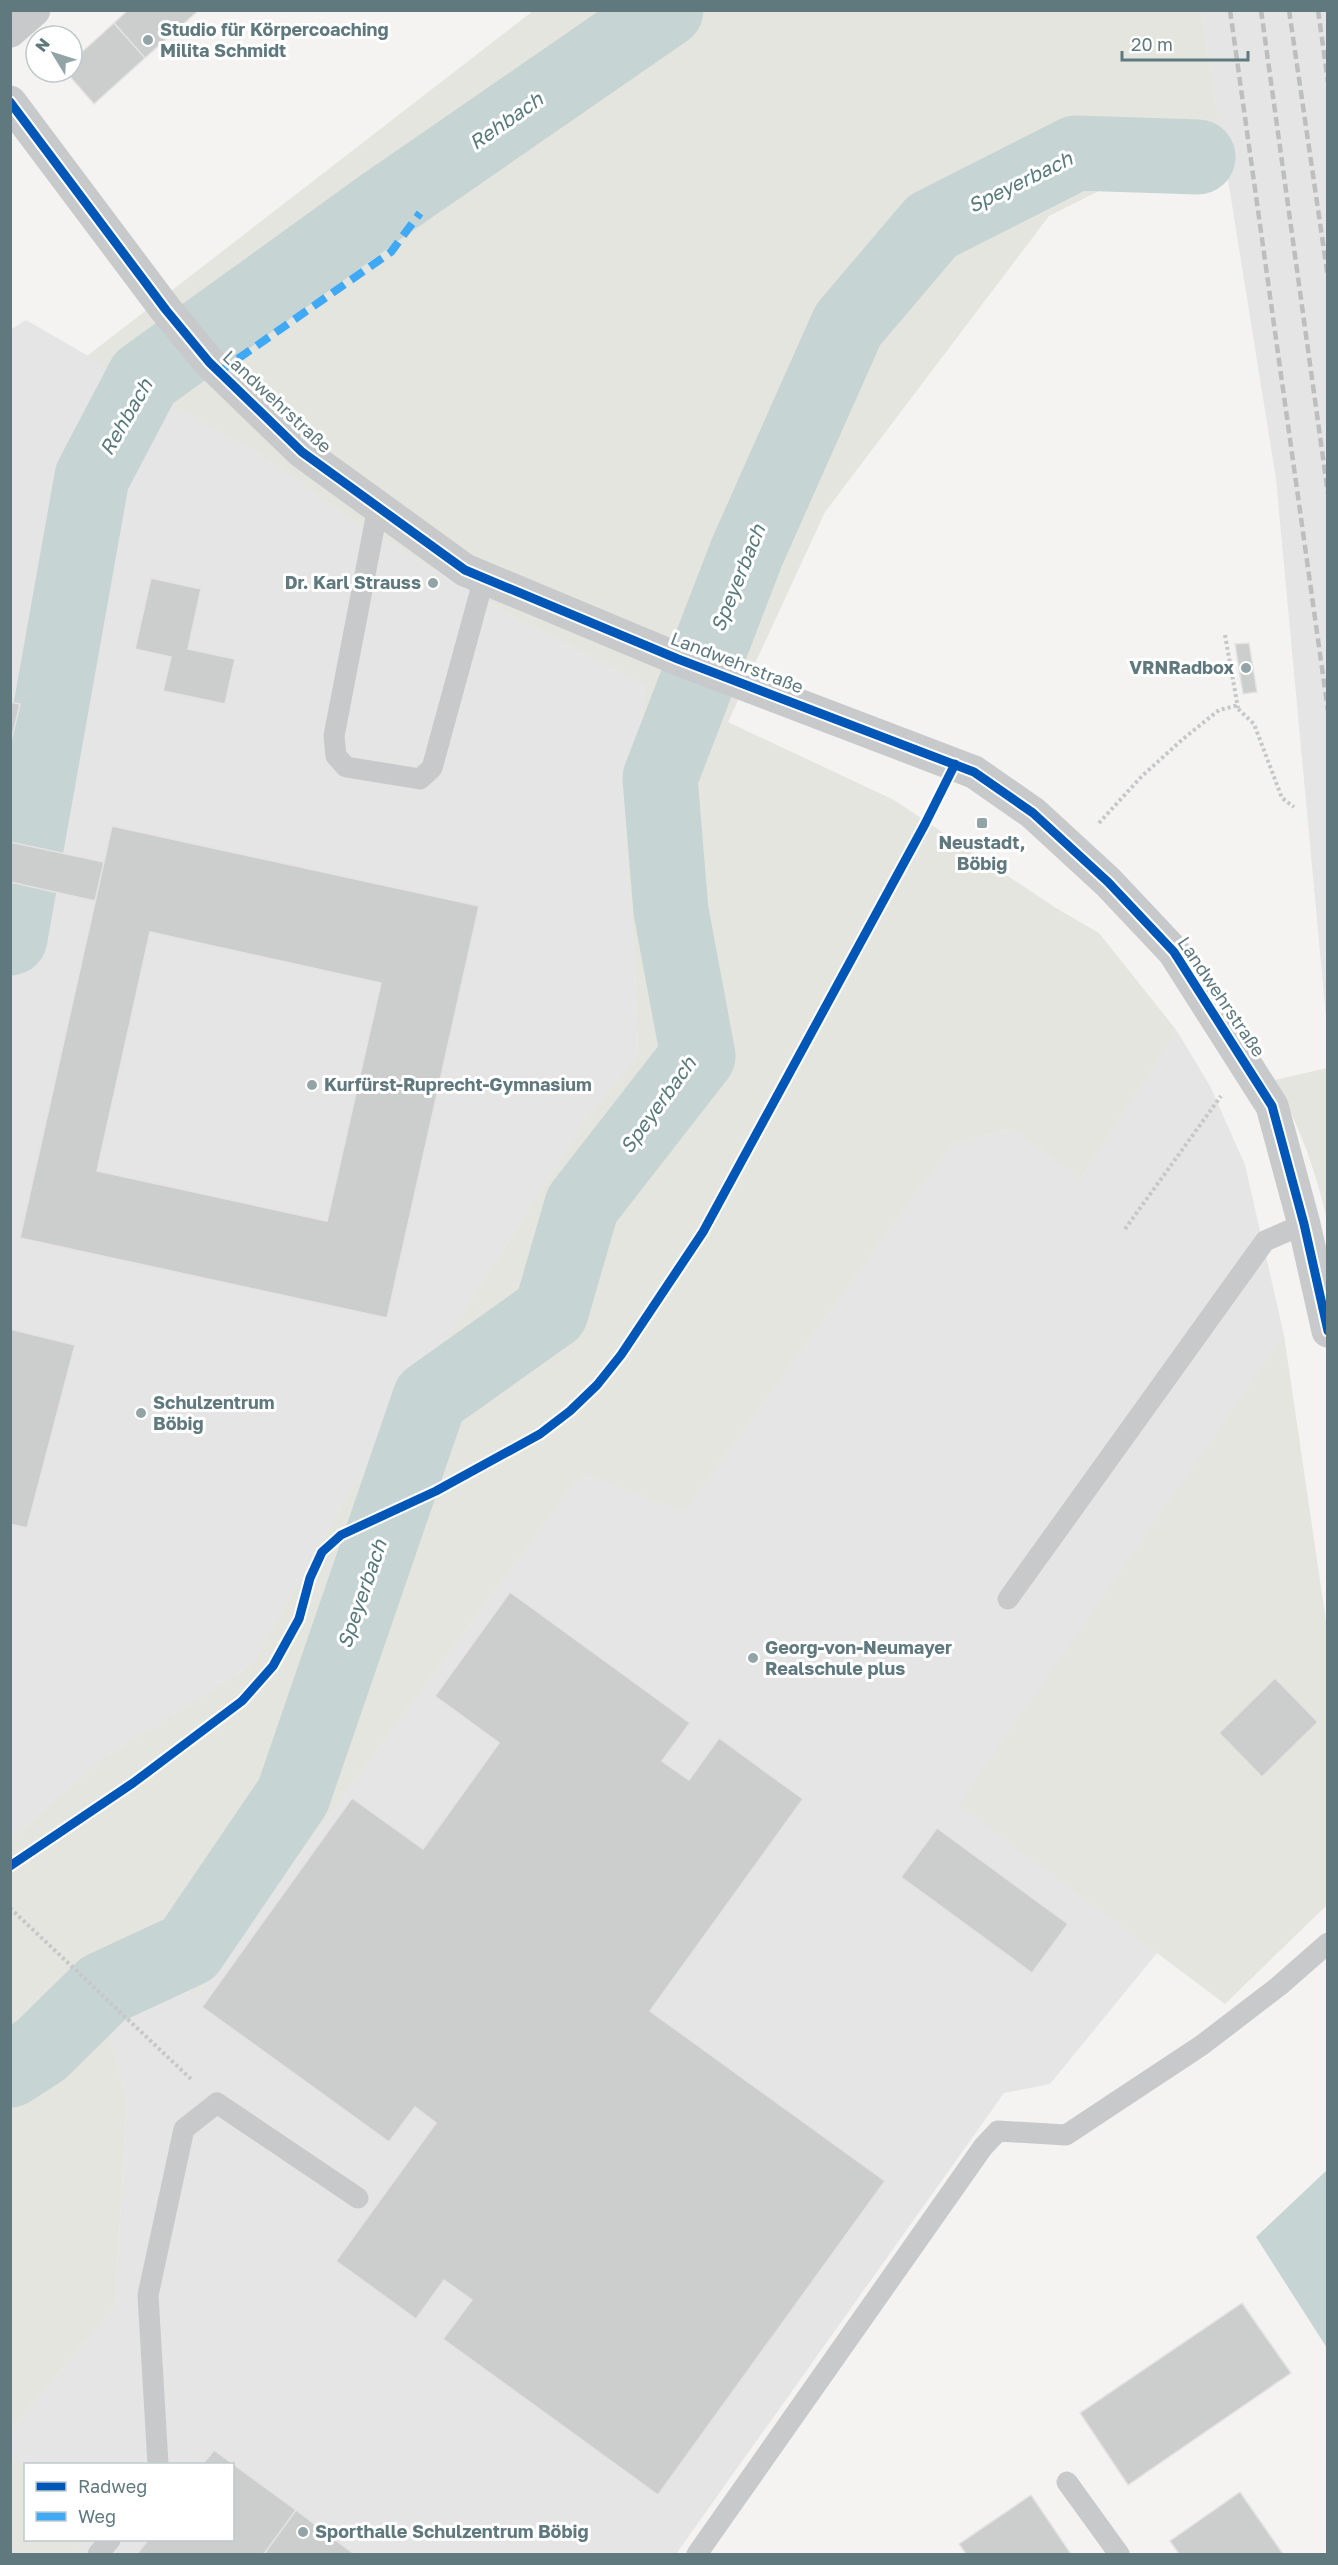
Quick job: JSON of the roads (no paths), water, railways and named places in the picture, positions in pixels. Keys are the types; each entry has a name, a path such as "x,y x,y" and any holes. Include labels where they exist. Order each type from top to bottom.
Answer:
{"street":[{"path":"10,30 34,10"},
{"name":"Landwehrstraße","path":"10,102 166,310 210,362 302,452 465,570 678,659 974,772 1033,813 1108,882 1174,952 1272,1106 1304,1224 1328,1330"}],"lane":[{"path":"378,507 334,736 336,756 346,767 420,779 432,768 484,578"},
{"path":"1008,1599 1265,1241 1304,1224"},
{"path":"697,2554 983,2147 990,2125 1066,2135 1203,2045 1279,1986 1328,1943"},
{"path":"158,2463 148,2295 184,2129 217,2103 358,2198"},
{"path":"1066,2482 1119,2554"},
{"path":"98,2554 109,2541"}],"waterway":[{"name":"Rehbach","path":"10,938 92,477 144,378 381,207 666,10"},
{"name":"Speyerbach","path":"10,2070 41,2050 103,1989 189,1949 293,1796 430,1398 551,1312 582,1205 698,1056 671,911 660,778 747,552 848,325 932,226 1076,153 1198,157"}],"railway":[{"path":"1230,10 1328,711"},
{"path":"1261,10 1328,494"},
{"path":"1289,10 1328,278"},
{"path":"1318,10 1328,82"}],"place":[{"name":"Studio für Körpercoaching Milita Schmidt","path":"148,40"},
{"name":"Dr. Karl Strauss","path":"433,583"},
{"name":"VRNRadbox","path":"1246,668"},
{"name":"Neustadt, Böbig","path":"982,823"},
{"name":"Kurfürst-Ruprecht-Gymnasium","path":"312,1085"},
{"name":"Schulzentrum Böbig","path":"141,1413"},
{"name":"Georg-von-Neumayer Realschule plus","path":"753,1658"},
{"name":"Sporthalle Schulzentrum Böbig","path":"303,2532"}]}
